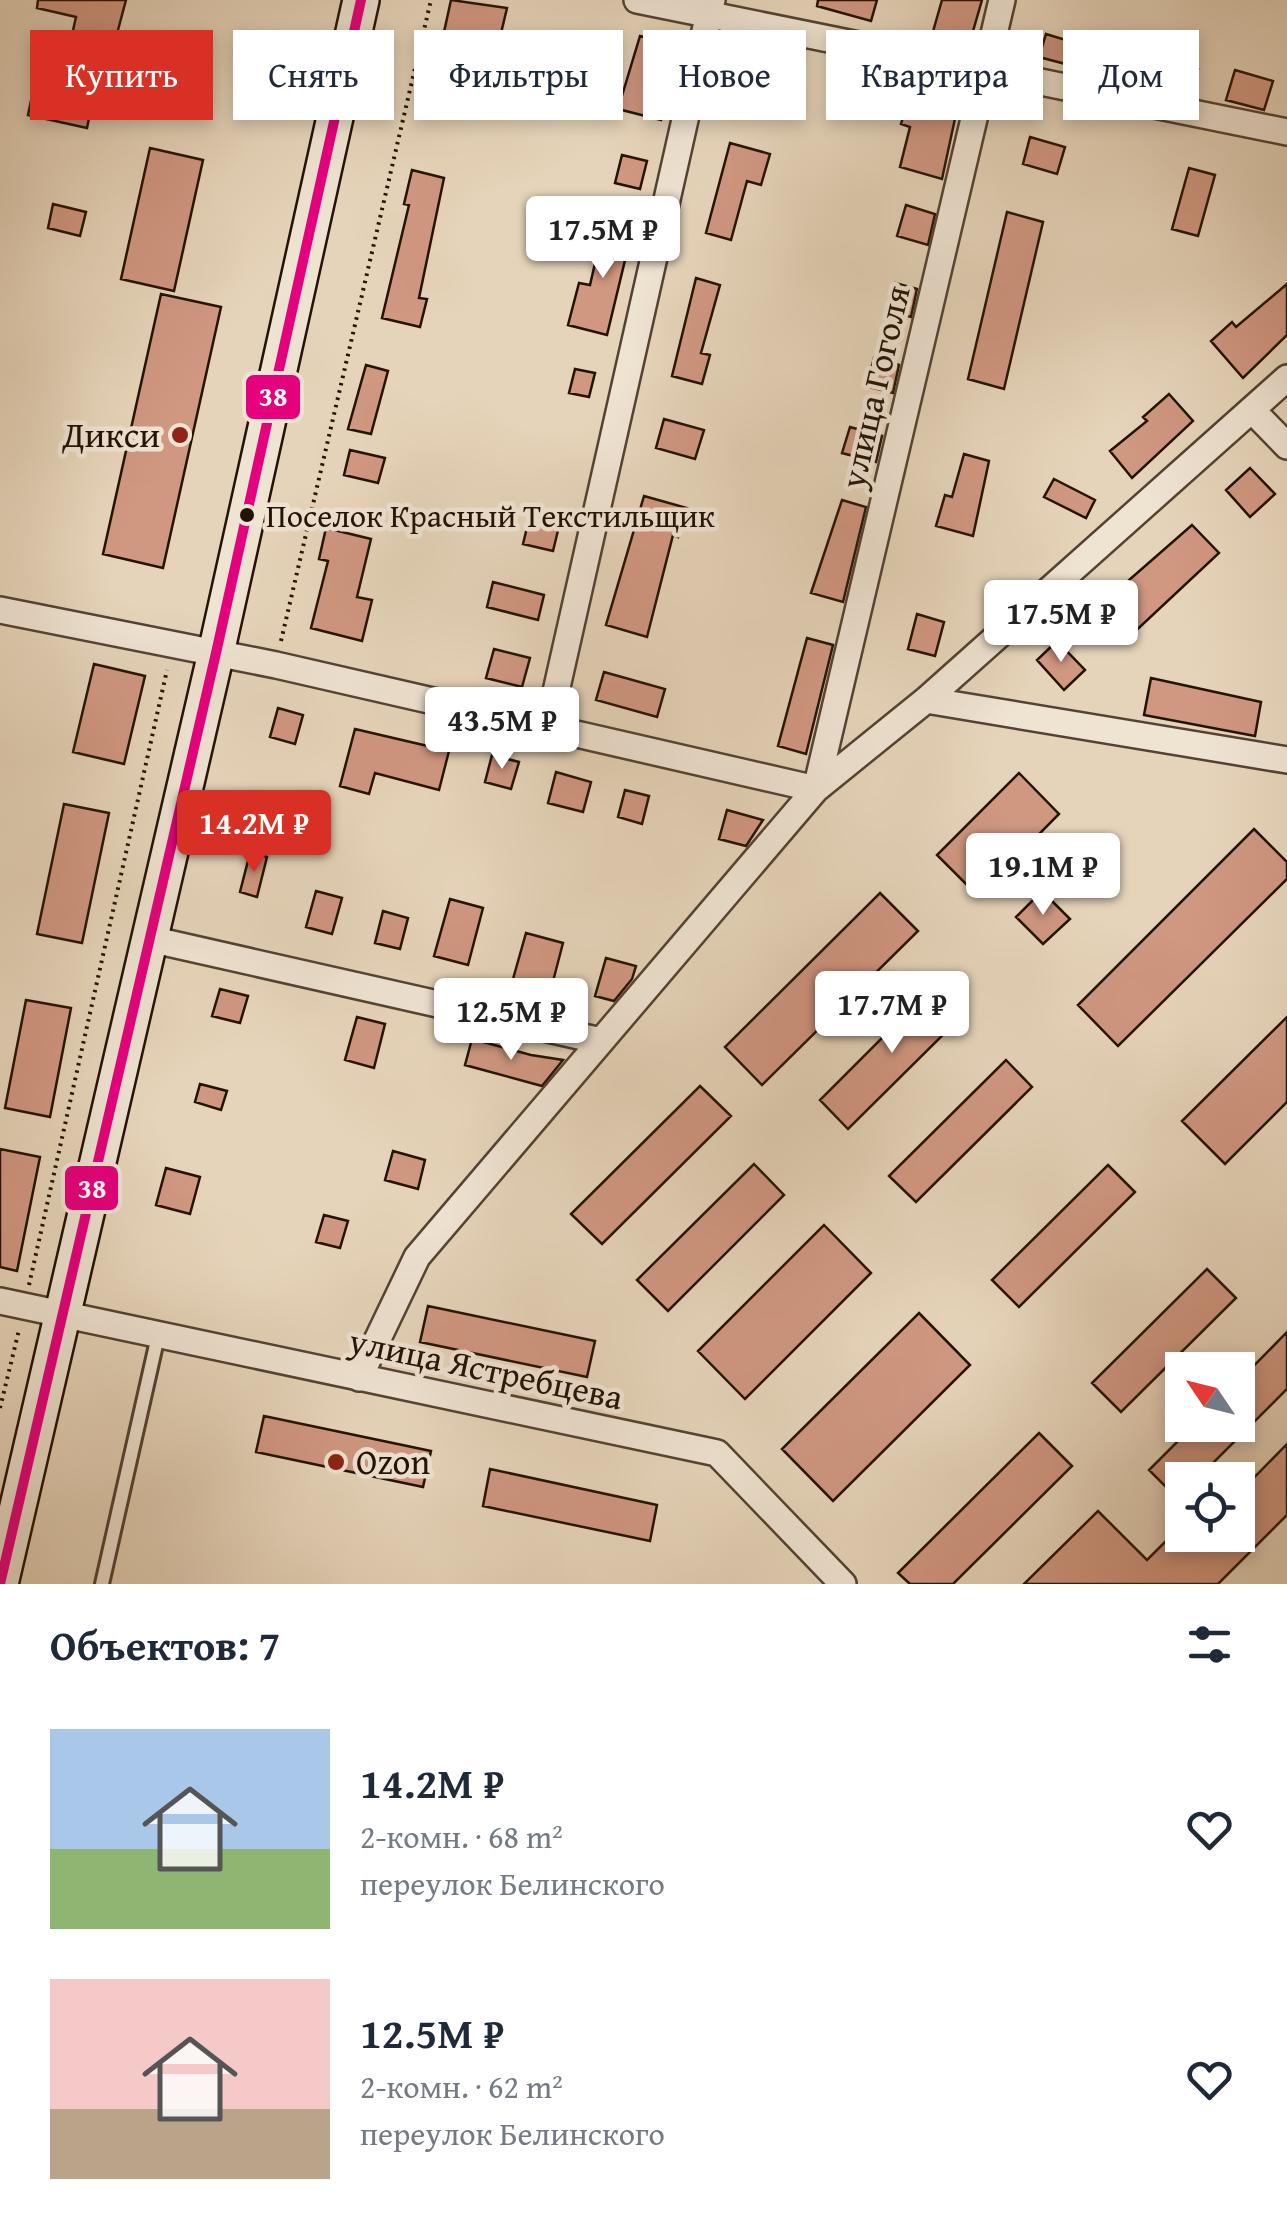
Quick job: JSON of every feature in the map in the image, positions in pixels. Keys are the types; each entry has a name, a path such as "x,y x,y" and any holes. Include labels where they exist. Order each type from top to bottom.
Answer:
{"main road":[{"path":"0,1584 216,653 361,0"}],"street":[{"path":"637,0 710,8 826,35"},
{"name":"улица Гоголя","path":"995,30 1002,0"},
{"path":"548,727 710,8"},
{"path":"1043,83 1287,132"},
{"name":"улица Гоголя","path":"816,789 975,120"},
{"path":"359,1378 417,1257 816,789 926,700 1287,378"},
{"path":"1252,410 1287,446"},
{"path":"0,610 276,665 816,789"},
{"path":"926,700 1287,760"},
{"path":"150,939 601,1041"},
{"name":"улица Ястребцева","path":"0,1301 717,1453 844,1584"}],"lane":[{"path":"102,1584 158,1336"}],"path":[{"path":"276,665 432,0"},
{"path":"30,1285 172,644"},
{"path":"0,1408 19,1330"}],"building":[{"path":"38,0 126,0 118,30 73,30 76,17 37,8"},
{"path":"451,0 507,8 502,30 444,30"},
{"path":"818,0 877,0 871,21 817,6"},
{"path":"942,0 982,0 973,30 933,30"},
{"path":"1046,34 1063,39 1063,63 1043,58"},
{"path":"640,36 643,37 643,115 623,110 623,92"},
{"path":"1235,70 1273,81 1264,110 1226,100"},
{"path":"51,120 89,120 87,128"},
{"path":"902,120 955,120 942,179 900,167 910,127 901,124"},
{"path":"1030,137 1065,147 1057,174 1023,164"},
{"path":"730,143 770,154 761,185 747,181 731,240 706,233"},
{"path":"150,148 203,160 174,291 121,279"},
{"path":"622,155 647,161 640,189 615,183"},
{"path":"1189,168 1215,175 1198,236 1172,229"},
{"path":"412,170 444,178 419,298 427,299 420,327 382,318 409,205 404,204"},
{"path":"53,204 86,212 80,236 48,228"},
{"path":"906,205 935,214 928,245 897,236"},
{"path":"1007,212 1043,222 1004,389 968,379"},
{"path":"605,220 633,227 607,335 568,325 579,283 590,285"},
{"path":"696,278 720,285 701,353 710,355 702,384 672,376"},
{"path":"895,283 917,289 911,317 887,310"},
{"path":"1287,284 1287,335 1243,378 1211,341 1232,322 1236,327"},
{"path":"161,294 221,307 163,568 103,554"},
{"path":"874,358 899,365 893,393 866,386"},
{"path":"366,365 388,371 371,434 348,429"},
{"path":"575,369 595,373 589,397 569,393"},
{"path":"1169,394 1193,421 1132,478 1110,451 1147,421 1143,417"},
{"path":"664,419 704,430 695,459 656,448"},
{"path":"850,427 882,436 876,462 842,453"},
{"path":"350,450 385,458 378,483 344,475"},
{"path":"964,454 989,461 973,536 936,526 945,495 952,497"},
{"path":"1250,468 1275,494 1250,517 1226,490"},
{"path":"1054,479 1095,500 1086,518 1044,497"},
{"path":"644,496 687,508 678,537 673,535 647,637 606,625"},
{"path":"842,500 866,507 843,602 811,593"},
{"path":"531,511 561,518 553,551 523,544"},
{"path":"1192,525 1219,553 1127,639 1097,608"},
{"path":"326,528 371,539 357,597 372,600 362,641 311,628 328,561 319,559"},
{"path":"493,582 544,595 538,620 487,607"},
{"path":"917,614 944,622 935,656 908,649"},
{"path":"807,638 833,645 806,754 778,746"},
{"path":"1057,641 1085,670 1064,690 1037,660"},
{"path":"494,649 530,658 522,687 486,678"},
{"path":"94,664 145,676 124,764 73,752"},
{"path":"604,672 665,689 657,717 596,700"},
{"path":"1151,678 1261,702 1255,736 1144,715"},
{"path":"278,708 303,715 295,744 270,737"},
{"path":"355,729 449,751 439,790 375,773 369,794 340,786"},
{"path":"492,755 519,762 511,789 485,782"},
{"path":"556,772 591,782 583,812 548,803"},
{"path":"1019,773 1059,814 978,896 937,855"},
{"path":"625,790 649,796 642,824 618,817"},
{"path":"64,804 109,813 82,943 37,934"},
{"path":"727,810 763,820 746,846 719,839"},
{"path":"1254,829 1287,862 1287,879 1118,1046 1078,1005"},
{"path":"250,853 267,857 257,897 240,892"},
{"path":"316,891 342,898 332,934 306,927"},
{"path":"1042,891 1070,919 1043,944 1016,917"},
{"path":"880,893 918,931 762,1085 725,1047"},
{"path":"450,899 483,908 468,965 434,956"},
{"path":"383,911 408,918 400,949 375,943"},
{"path":"526,933 563,943 551,989 513,979"},
{"path":"606,958 636,966 632,979 614,1001 595,996"},
{"path":"936,984 965,1013 848,1129 820,1100"},
{"path":"220,989 248,996 240,1023 212,1016"},
{"path":"26,1000 71,1008 50,1117 5,1108"},
{"path":"357,1017 385,1024 374,1068 345,1060"},
{"path":"1287,1017 1287,1102 1225,1164 1182,1121"},
{"path":"472,1039 563,1060 542,1086 465,1065"},
{"path":"1006,1060 1032,1087 916,1202 889,1176"},
{"path":"200,1084 227,1091 221,1110 195,1102"},
{"path":"700,1086 731,1116 602,1244 571,1214"},
{"path":"0,1149 40,1157 17,1271 0,1267"},
{"path":"393,1151 425,1160 418,1189 385,1180"},
{"path":"754,1164 784,1195 668,1311 637,1280"},
{"path":"1108,1165 1135,1192 1019,1307 992,1280"},
{"path":"166,1168 200,1177 190,1214 156,1205"},
{"path":"324,1215 348,1221 340,1248 316,1242"},
{"path":"824,1225 871,1273 745,1399 698,1351"},
{"path":"1207,1269 1236,1298 1182,1352 1165,1352 1165,1368 1121,1412 1092,1383"},
{"path":"428,1306 595,1341 587,1377 420,1342"},
{"path":"919,1313 970,1365 833,1501 782,1449"},
{"path":"1287,1332 1287,1389 1255,1421 1255,1365"},
{"path":"264,1416 431,1451 423,1487 256,1452"},
{"path":"1039,1433 1072,1466 953,1584 910,1584 898,1573"},
{"path":"1177,1442 1234,1442 1214,1462 1165,1462 1165,1486 1149,1470"},
{"path":"1287,1444 1287,1515 1255,1547 1255,1477"},
{"path":"490,1469 657,1505 650,1541 483,1506"},
{"path":"1098,1511 1147,1560 1165,1542 1165,1552 1250,1552 1218,1584 1024,1584"}],"transit line":[{"name":"38","path":"0,1584 216,653 361,0"}],"place":[{"name":"Дикси","path":"180,435"},
{"name":"Поселок Красный Текстильщик","path":"247,515"},
{"name":"Ozon","path":"336,1462"}]}
